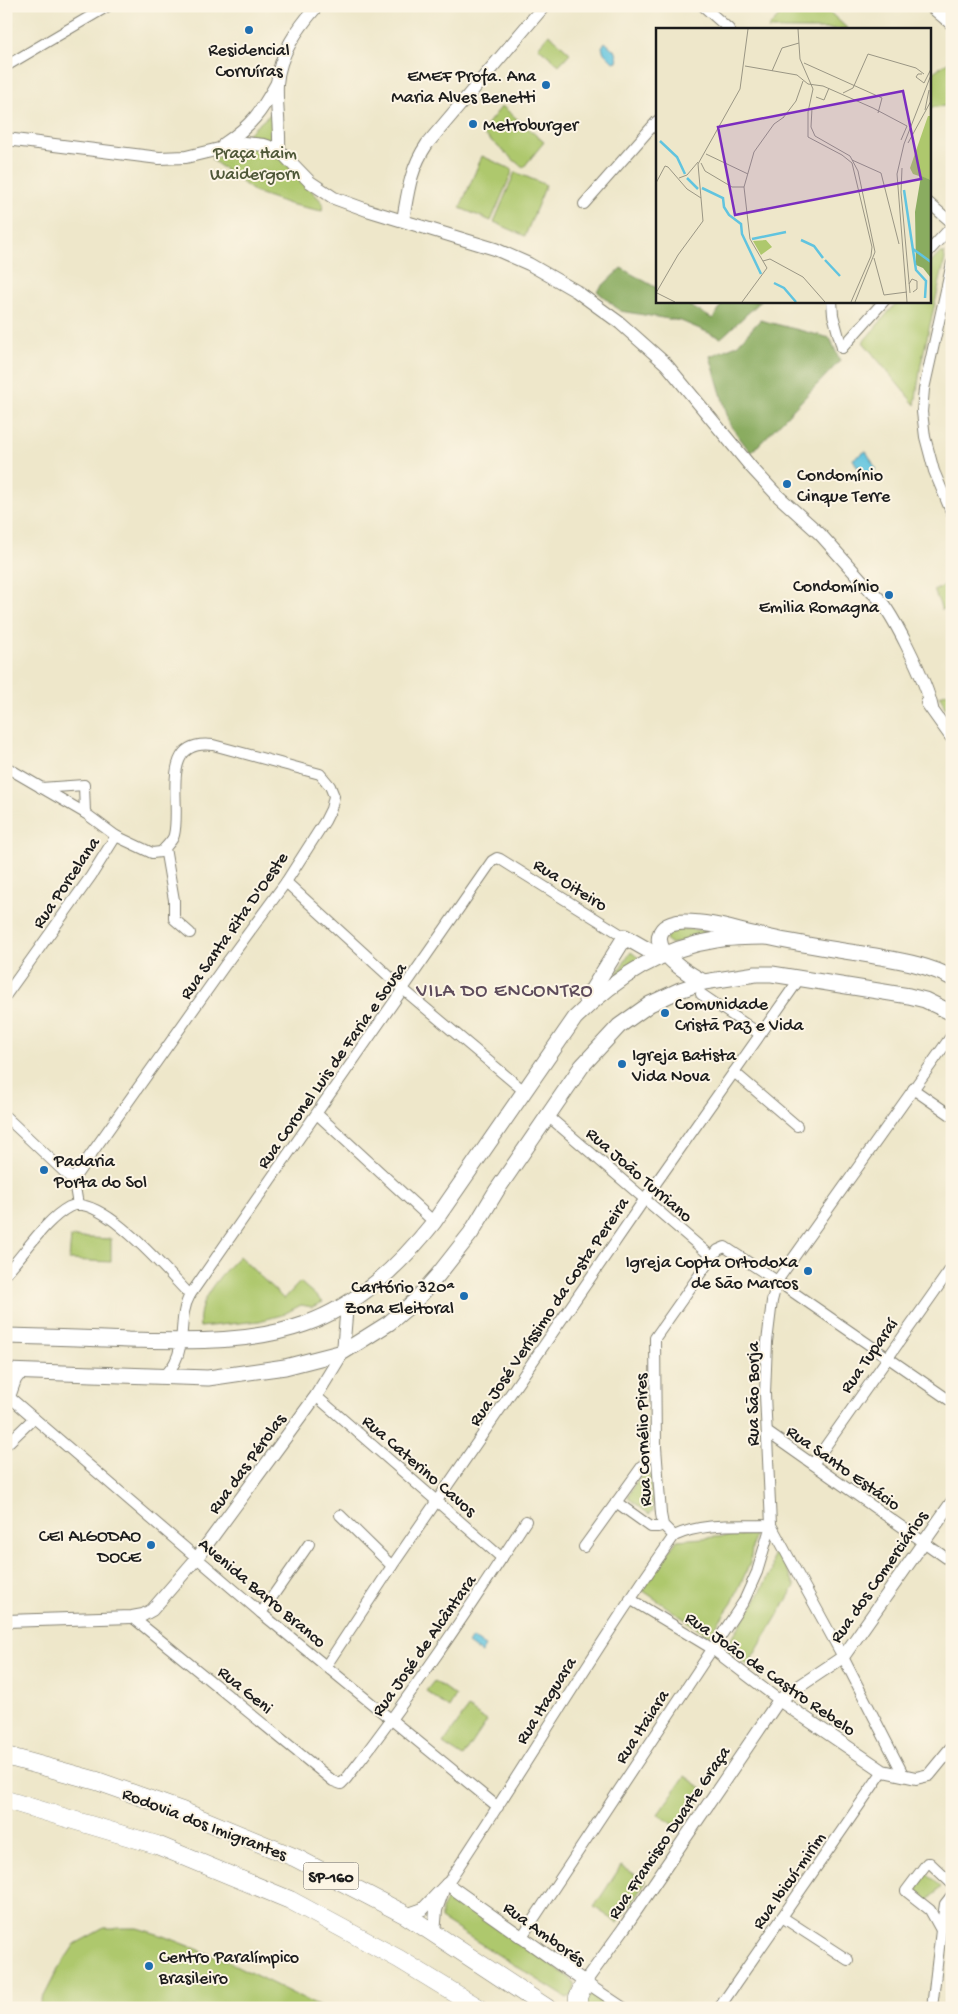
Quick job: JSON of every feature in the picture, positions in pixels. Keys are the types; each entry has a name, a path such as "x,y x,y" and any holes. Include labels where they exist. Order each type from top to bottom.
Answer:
{"highway":[{"name":"Rodovia dos Imigrantes","path":"6,1756 97,1781 182,1811 296,1858 406,1915 546,2008"},
{"name":"SP-160","path":"6,1800 157,1844 290,1900 398,1959 479,2008"},
{"path":"398,1959 459,2008"},
{"path":"578,2008 578,1997 585,1982"}],"main road":[{"path":"932,6 952,24"},
{"path":"663,956 659,941 660,934 668,926 675,923 718,925 766,937 907,962 934,970 952,978"},
{"path":"6,1336 181,1341 251,1336 305,1324 347,1304 388,1273 415,1246 434,1222 575,1018 625,937 682,968 703,988"},
{"path":"575,1018 614,983 663,956 714,940 766,937"},
{"path":"6,1371 163,1378 208,1378 285,1367 343,1352 389,1323 415,1301 438,1275 471,1233 582,1066 619,1026 650,1004 680,990 703,988 756,974 800,978 909,996 925,1000 952,1013"}],"street":[{"path":"6,66 108,6"},
{"path":"218,148 242,132 256,119 277,83 290,41 300,25 317,6"},
{"path":"402,220 408,183 419,156 439,129 544,6"},
{"path":"703,6 728,28"},
{"path":"277,83 280,128 278,150"},
{"path":"584,204 656,122"},
{"path":"6,139 158,158 186,157 244,143 264,145 278,150 310,182 334,198 495,249 529,264 576,291 620,323 666,364 777,496 820,534 872,592 874,602 930,696 932,708 952,738"},
{"path":"930,204 952,224 930,250"},
{"path":"952,263 924,389 922,412 925,437 934,471 952,514"},
{"path":"832,302 833,315 842,348 883,302"},
{"name":"Rua Santa Rita D'Oeste","path":"74,1181 225,965 286,882 331,809 334,796 325,779 320,774 213,745 197,744 190,747 178,760 174,837 165,848"},
{"path":"6,767 85,813 116,836 152,853 161,852 165,848"},
{"path":"41,788 84,785 85,813"},
{"name":"Rua Porcelana","path":"6,995 87,882 116,836"},
{"path":"165,848 174,900 174,919 190,932"},
{"name":"Rua Coronel Luis de Faria e Sousa","path":"163,1378 175,1361 181,1341 184,1310 190,1295 492,861 497,858 500,859"},
{"name":"Rua Oiteiro","path":"500,859 625,937"},
{"path":"286,882 404,990 524,1092"},
{"name":"Rua José Veríssimo da Costa Pereira","path":"326,1666 392,1566 644,1200 800,978"},
{"path":"703,988 760,1034"},
{"name":"Rua São Borja","path":"893,1774 843,1657 771,1525 764,1394 767,1342 772,1301 777,1281 952,1035"},
{"path":"734,1072 797,1126"},
{"path":"913,1089 952,1116"},
{"path":"317,1114 434,1222"},
{"name":"Rua João Turriano","path":"548,1116 712,1257"},
{"path":"6,1117 74,1181 78,1205"},
{"path":"6,1273 51,1222 68,1208 78,1205 101,1211 120,1225 190,1295"},
{"path":"712,1257 718,1250 725,1247 952,1402"},
{"name":"Rua Cornélio Pires","path":"674,1536 663,1525 656,1447 655,1338 712,1257"},
{"name":"Rua Tuparaí","path":"813,1464 952,1267"},
{"name":"Rua das Pérolas","path":"132,1617 143,1615 152,1610 198,1558 316,1396 343,1352 347,1304"},
{"name":"Avenida Barro Branco","path":"22,1372 8,1396 261,1613 391,1722 498,1807"},
{"name":"Rua Caterino Cavos","path":"316,1396 502,1558"},
{"path":"6,1445 34,1418"},
{"name":"Rua Santo Estácio","path":"767,1432 952,1562"},
{"path":"584,1547 656,1447"},
{"path":"616,1502 651,1527 663,1525"},
{"name":"Rua dos Comerciários","path":"779,1700 843,1657 952,1502"},
{"path":"340,1515 392,1566"},
{"name":"Rua José de Alcântara","path":"341,1784 391,1722 526,1521"},
{"path":"674,1536 685,1531 706,1527 771,1525"},
{"name":"Rua Itaiara","path":"521,1938 711,1648 730,1625 744,1601 757,1572 771,1525"},
{"name":"Rua Itaguara","path":"406,1915 423,1909 447,1884 630,1600 674,1536"},
{"path":"261,1613 308,1544"},
{"name":"Rua João de Castro Rebelo","path":"630,1600 711,1648 779,1700 893,1774"},
{"path":"6,1621 132,1617"},
{"name":"Rua Geni","path":"132,1617 333,1781 341,1784"},
{"name":"Rua Francisco Duarte Graça","path":"585,1982 624,1928 779,1700"},
{"path":"893,1774 922,1778 929,1776 952,1747"},
{"name":"Rua Ibicuí-mirim","path":"719,2008 782,1917 893,1774"},
{"path":"940,1930 930,1910 906,1891 927,1863 930,1863 952,1884"},
{"name":"Rua Itaguara","path":"434,1934 436,1910 447,1884"},
{"name":"Rua Amborés","path":"447,1884 521,1938 624,2008"},
{"path":"932,2008 940,1930 945,1904 952,1895"},
{"path":"782,1917 848,1960"}],"green space":[{"path":"787,6 827,6 825,8 847,28 769,28"},
{"path":"549,34 570,53 559,65 538,47"},
{"path":"952,59 952,105 930,108 930,74"},
{"path":"502,106 544,142 523,168 481,132"},
{"name":"Praça Haim Waidergorn","path":"273,112 278,155 323,203 322,211 289,204 255,192 211,159 228,154 245,136"},
{"path":"482,156 513,170 491,221 460,208"},
{"path":"515,172 546,185 525,236 494,222"},
{"path":"940,253 944,253 945,259 921,364 915,405 863,342 897,302 930,302 930,264"},
{"path":"621,268 656,287 656,302 683,302 713,319 723,302 760,302 721,338 681,321 620,311 597,291"},
{"path":"760,320 830,338 840,361 751,453 730,425 710,356 737,345"},
{"path":"949,584 952,591 952,606 942,610 934,590"},
{"path":"952,691 952,705 945,708 940,695"},
{"path":"686,929 720,932 671,944 667,941 666,936 669,931"},
{"path":"631,952 640,959 615,976"},
{"path":"71,1237 111,1239 111,1262 69,1260"},
{"path":"239,1256 284,1299 300,1282 323,1302 312,1307 301,1305 282,1315 259,1321 200,1327 202,1307 206,1297 218,1279"},
{"path":"650,1469 653,1511 649,1514 628,1498 637,1482"},
{"path":"754,1534 750,1563 732,1603 709,1636 642,1590 677,1540"},
{"path":"778,1551 795,1586 748,1665 726,1651 725,1648 755,1602 772,1570 773,1554"},
{"path":"434,1681 456,1696 449,1708 426,1691"},
{"path":"468,1708 487,1721 463,1757 443,1744"},
{"path":"685,1776 706,1791 679,1829 658,1814"},
{"path":"621,1866 646,1881 618,1923 594,1907"},
{"path":"926,1872 941,1887 928,1901 912,1890"},
{"path":"449,1895 570,1978 575,1985 573,1995 567,1998 441,1919 441,1910"},
{"name":"Centro Paralímpico Brasileiro","path":"104,1928 137,1928 164,1936 227,1961 322,2008 38,2008 57,1971 75,1944"},
{"path":"592,1994 612,2008 585,2008 587,1996"}],"water":[{"path":"605,42 616,52 618,61 613,62 604,53 602,47"},
{"path":"866,451 876,469 863,477 853,459"},
{"path":"472,1638 485,1646 481,1653 468,1644"}],"place":[{"name":"Residencial Corruíras","path":"249,30"},
{"name":"EMEF Profa. Ana Maria Alves Benetti","path":"546,85"},
{"name":"Metroburger","path":"473,124"},
{"name":"Condomínio Cinque Terre","path":"787,484"},
{"name":"Condomínio Emilia Romagna","path":"889,595"},
{"name":"Comunidade Cristã Paz e Vida","path":"665,1013"},
{"name":"Igreja Batista Vida Nova","path":"622,1064"},
{"name":"Padaria Porta do Sol","path":"44,1170"},
{"name":"Igreja Copta Ortodoxa de São Marcos","path":"808,1271"},
{"name":"Cartório 320ª Zona Eleitoral","path":"464,1296"},
{"name":"CEI ALGODAO DOCE","path":"151,1545"},
{"name":"Centro Paralímpico Brasileiro","path":"149,1966"}],"district":[{"name":"VILA DO ENCONTRO","path":"505,989"}]}
